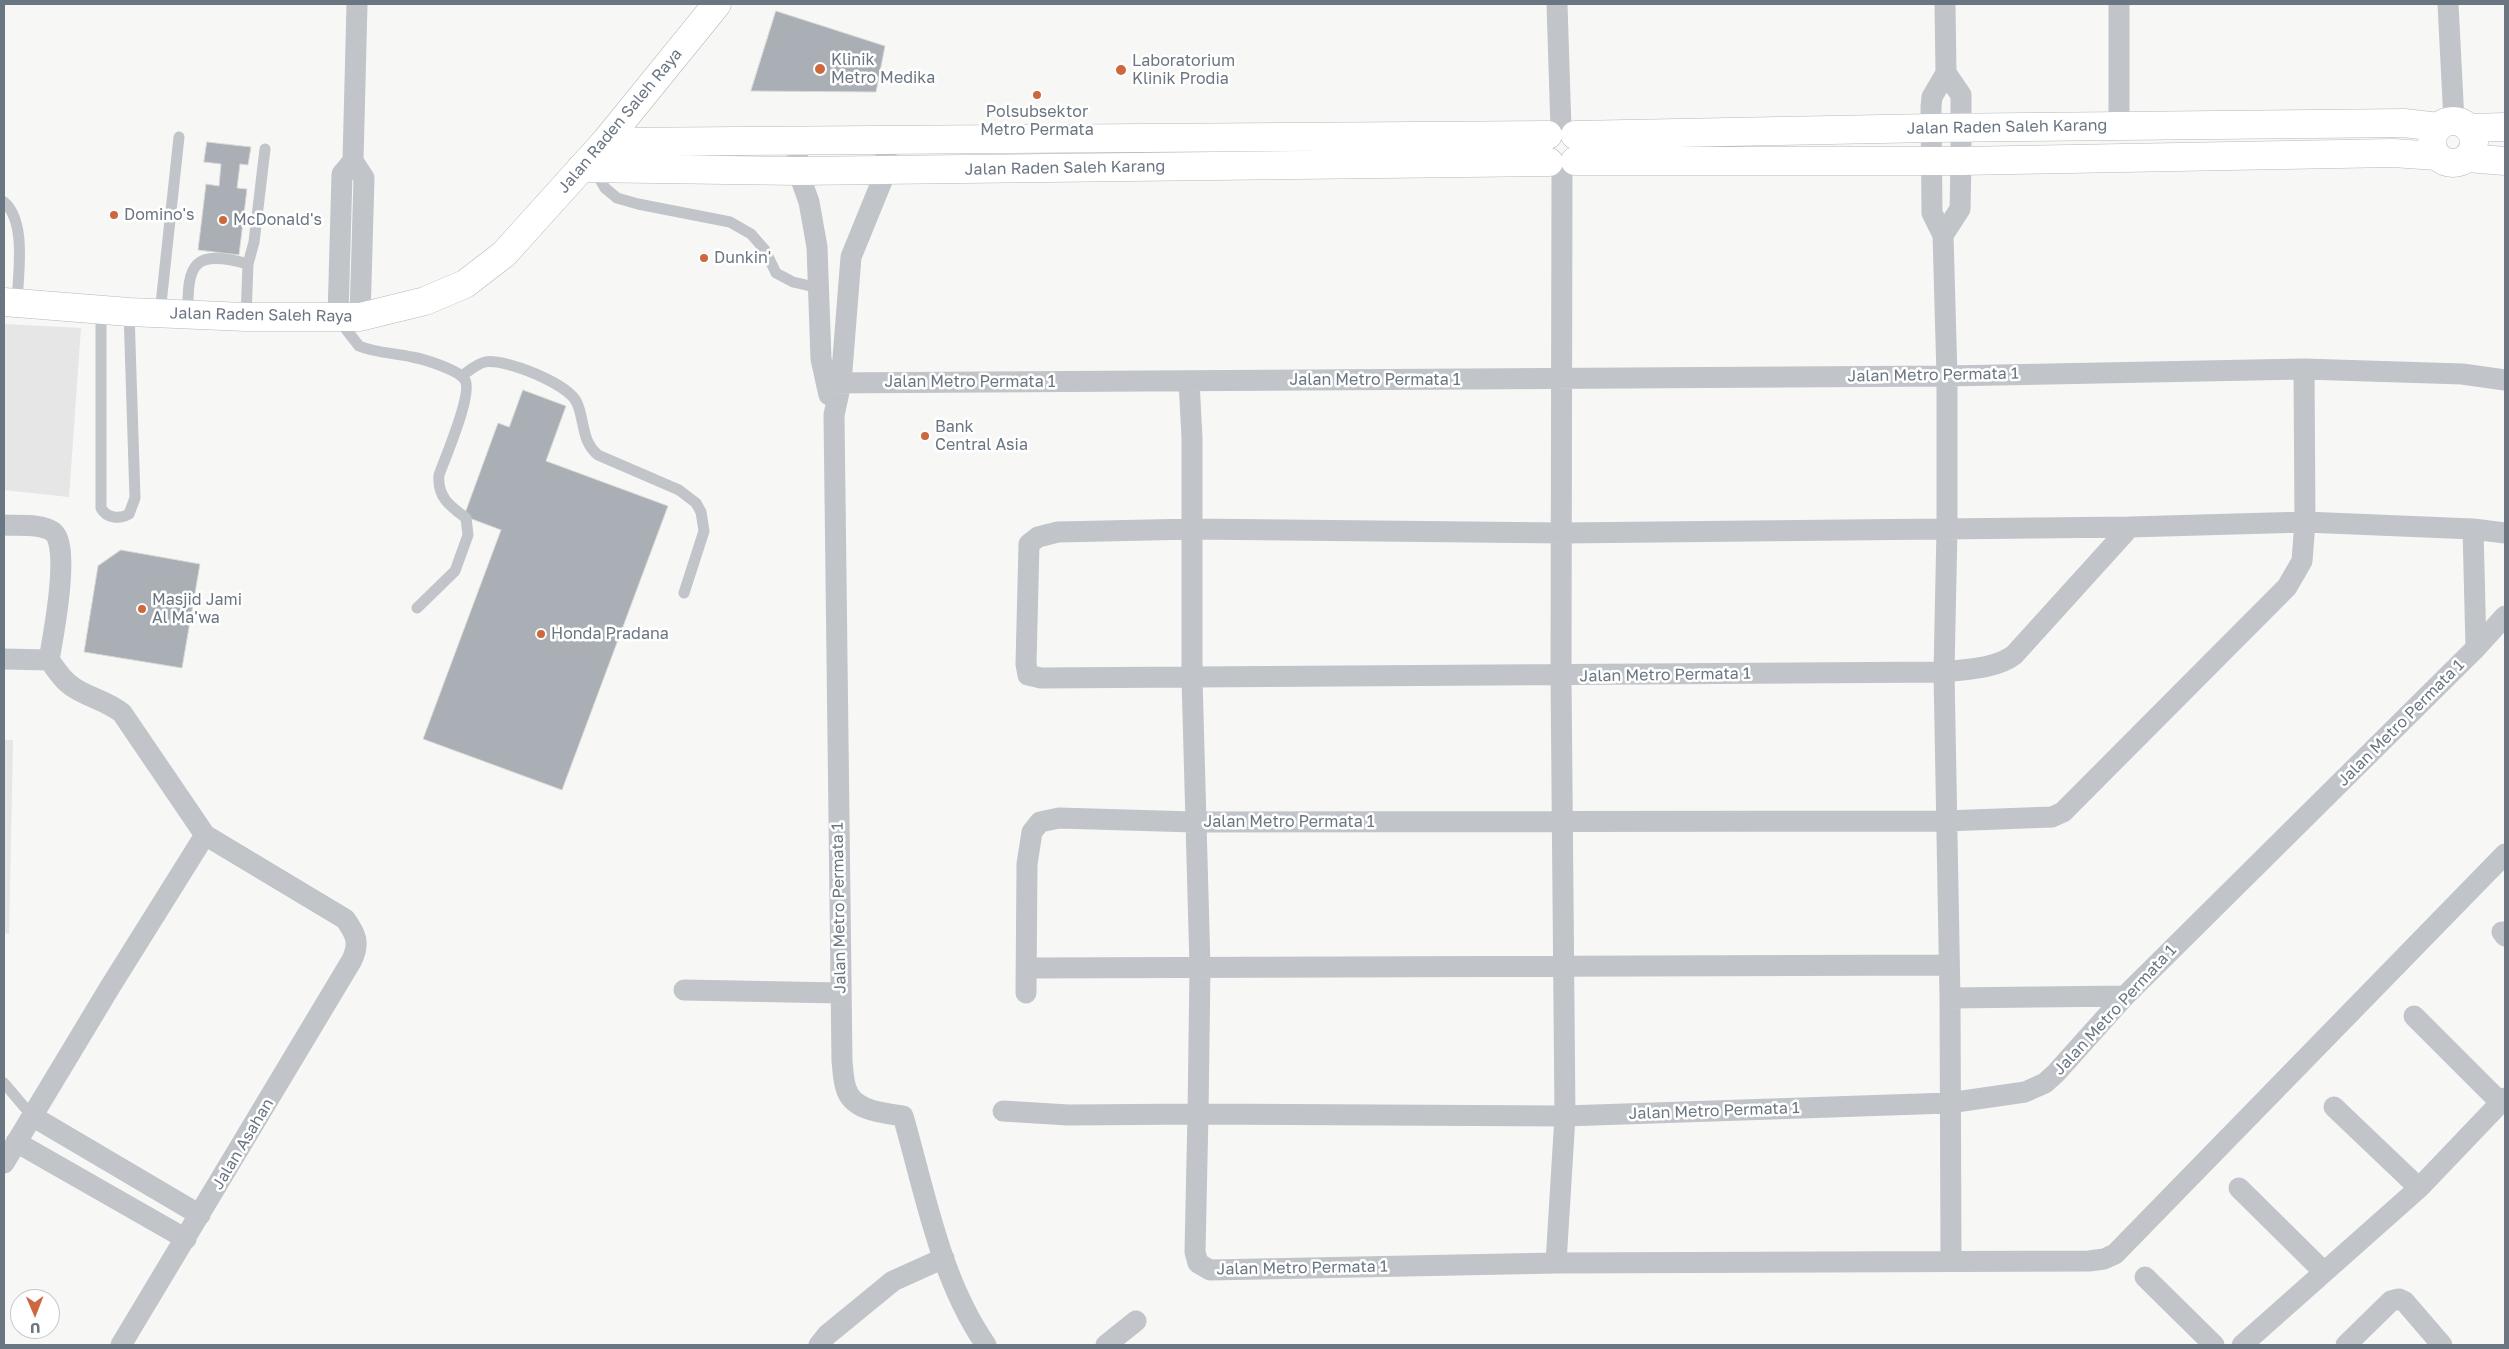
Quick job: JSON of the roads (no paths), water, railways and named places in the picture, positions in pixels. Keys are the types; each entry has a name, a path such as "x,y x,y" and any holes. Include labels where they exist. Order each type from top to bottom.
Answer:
{"main road":[{"name":"Jalan Raden Saleh Raya","path":"11,302 129,312 246,317 349,317 426,301 465,284 504,254 587,168 605,142 717,4"},
{"name":"Jalan Raden Saleh Karang","path":"587,168 798,172 886,171 1562,148 1932,128 2404,123 2505,127"},
{"path":"2467,158 2474,143 2453,125 2432,141 2437,156 2452,163 2467,158 2505,161"},
{"name":"Jalan Raden Saleh Karang","path":"605,142 886,141 1562,148 1961,161 2393,153 2437,156"}],"street":[{"path":"349,317 342,174 353,161 357,4"},
{"name":"Jalan Metro Permata 1","path":"1556,1263 1565,1116 1561,676 1562,148 1557,4"},
{"path":"1945,4 1946,73 1932,96 1932,213 1943,234 1947,376 1947,529 1944,672 1945,821 1950,998 1951,1260"},
{"path":"2119,4 2119,125"},
{"path":"2448,4 2453,125"},
{"path":"1943,234 1960,209 1961,161 1961,95 1946,73"},
{"name":"Jalan Metro Permata 1","path":"886,141 886,171 851,257 833,383 840,993 846,1088 850,1098 865,1108 903,1116 944,1258 967,1313 986,1345"},
{"name":"Jalan Metro Permata 1","path":"797,142 798,172 809,202 817,247 822,359 833,383"},
{"name":"Jalan Metro Permata 1","path":"833,383 1947,376 2304,369 2462,374 2505,380"},
{"name":"Jalan Metro Permata 1","path":"1026,993 1028,864 1032,832 1040,822 1059,818 1194,822 1945,821 2052,817 2064,812 2287,587 2302,561 2305,522 2304,369"},
{"name":"Jalan Metro Permata 1","path":"1189,381 1192,438 1194,822 1200,967 1195,1252 1198,1263 1204,1268 1221,1270 1556,1263 1951,1260 2090,1261 2104,1259 2115,1254 2505,854"},
{"name":"Jalan Metro Permata 1","path":"2130,527 2014,655 2006,661 1993,665 1944,672 1561,676 1034,677 1028,675 1026,664 1028,549 1032,540 1058,532 1193,529 1562,533 2130,527 2305,522 2473,529 2505,533"},
{"path":"4,525 48,528 59,540 61,552 55,624 49,660 62,678 75,689 112,706 122,713 205,835 32,1116 10,1140 4,1163"},
{"path":"2473,529 2476,648"},
{"name":"Jalan Metro Permata 1","path":"1003,1111 1068,1115 1565,1116 1950,1103 2026,1092 2045,1084 2126,996 2476,648 2505,616"},
{"path":"4,659 49,660"},
{"name":"Jalan Asahan","path":"121,1345 352,960 356,950 357,939 345,920 205,835"},
{"path":"1027,968 1563,968 1949,965"},
{"path":"684,990 840,993"},
{"path":"1950,998 2126,996"},
{"path":"2242,1345 2419,1188 2503,1100 2414,1016"},
{"path":"2334,1107 2419,1188"},
{"path":"32,1116 200,1215"},
{"path":"10,1140 186,1239"},
{"path":"2239,1188 2324,1272"},
{"path":"819,1345 827,1335 893,1281 944,1258"},
{"path":"2144,1277 2214,1345"},
{"path":"2346,1345 2393,1300 2399,1299 2408,1306 2442,1345"},
{"path":"1106,1345 1136,1321"}],"lane":[{"path":"160,313 179,137"},
{"path":"246,317 248,264 254,242 265,149"},
{"path":"587,168 617,198 638,204 730,222 751,234 765,250 776,273 792,282 819,288"},
{"path":"4,202 10,208 19,231 11,302"},
{"path":"188,314 187,287 195,264 203,259 234,260 248,264"},
{"path":"101,309 101,508 109,516 117,517 129,514 135,498 129,312"},
{"path":"349,317 360,346 415,357 462,376 467,388 439,475 438,486 446,503 466,518 468,535 455,571 417,608"},
{"path":"462,376 476,366 495,361 521,368 562,388 576,401 584,433 591,450 598,455 678,490 696,503 702,512 704,531 684,593"},
{"path":"4,1084 32,1116"}],"place":[{"name":"Klinik Metro Medika","path":"820,69"},
{"name":"Laboratorium Klinik Prodia","path":"1121,70"},
{"name":"Polsubsektor Metro Permata","path":"1037,95"},
{"name":"Domino's","path":"114,215"},
{"name":"McDonald's","path":"223,220"},
{"name":"Dunkin'","path":"704,258"},
{"name":"Bank Central Asia","path":"925,436"},
{"name":"Masjid Jami Al Ma'wa","path":"142,609"},
{"name":"Honda Pradana","path":"541,634"}]}
